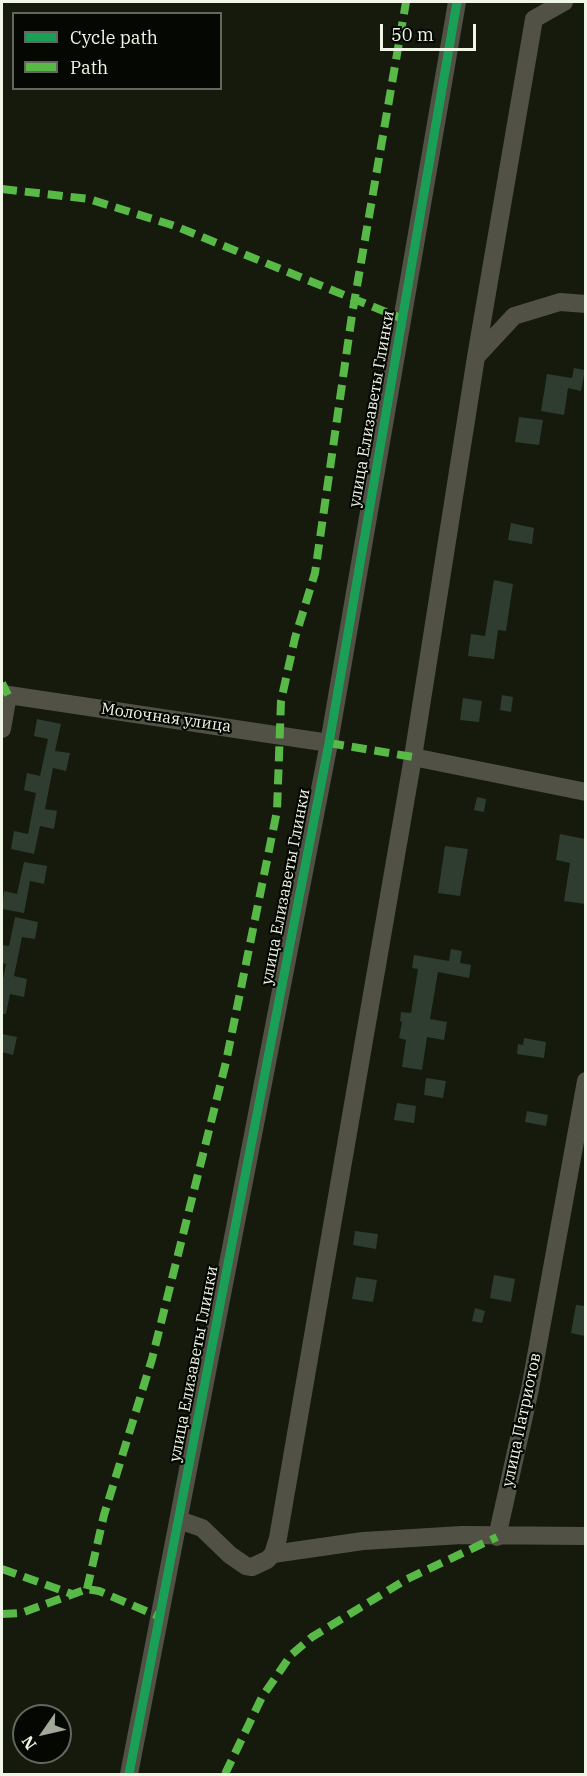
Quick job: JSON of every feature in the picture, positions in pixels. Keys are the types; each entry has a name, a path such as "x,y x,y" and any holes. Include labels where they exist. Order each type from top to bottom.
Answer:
{"street":[{"name":"улица Елизаветы Глинки","path":"129,1774 329,743 457,2"},
{"path":"273,1554 278,1538 413,757 476,357 534,19 564,2"},
{"path":"476,357 514,316 560,302 585,304"},
{"name":"Молочная улица","path":"5,694 329,743"},
{"path":"2,729 5,694"},
{"path":"413,757 585,792"},
{"name":"улица Патриотов","path":"497,1537 530,1389 585,1081"},
{"path":"179,1520 202,1528 230,1556 246,1566 259,1565 273,1554 363,1541 462,1535 585,1536"}],"building":[{"path":"574,368 585,370 581,391 568,388 564,415 541,411 547,374 572,378"},
{"path":"519,417 543,420 539,445 515,442"},
{"path":"511,523 534,528 532,544 508,540"},
{"path":"494,580 513,584 506,631 498,630 494,659 468,656 471,634 485,636"},
{"path":"502,695 513,697 511,712 500,710"},
{"path":"463,698 482,701 479,722 460,720"},
{"path":"37,719 61,724 55,751 70,753 66,771 53,768 45,809 57,811 54,829 40,826 34,854 11,849 14,831 28,834 36,793 24,790 27,773 40,776 48,739 34,736"},
{"path":"477,797 486,799 484,812 474,810"},
{"path":"560,834 585,839 585,904 564,901 570,863 556,860"},
{"path":"445,846 468,849 460,896 438,893"},
{"path":"24,862 47,866 44,884 30,881 24,913 2,909 4,891 17,894"},
{"path":"15,917 38,922 35,939 22,937 14,976 27,979 24,997 10,994 6,1014 2,1014 2,984 6,964 2,963 2,945 9,946"},
{"path":"451,949 462,951 460,963 471,965 469,978 438,972 430,1019 447,1022 444,1040 427,1037 422,1070 402,1067 406,1040 399,1038 402,1022 400,1021 401,1012 411,1013 418,969 412,968 414,955 449,961"},
{"path":"2,1034 17,1037 13,1055 2,1052"},
{"path":"524,1038 546,1042 544,1058 517,1054 518,1044 523,1045"},
{"path":"426,1078 446,1081 443,1098 424,1095"},
{"path":"397,1103 416,1106 414,1123 394,1120"},
{"path":"527,1111 548,1115 546,1126 525,1122"},
{"path":"355,1231 378,1234 376,1249 353,1245"},
{"path":"494,1275 515,1279 511,1302 490,1298"},
{"path":"356,1277 377,1280 373,1302 352,1299"},
{"path":"576,1305 585,1306 585,1336 571,1333"},
{"path":"475,1308 485,1311 482,1323 472,1321"}],"marked path":[{"path":"87,1589 104,1515 152,1359 226,1062 277,811 281,701 295,638 315,573 352,315 406,2"},
{"path":"2,189 89,199 175,226 403,319"},
{"path":"2,683 8,695"},
{"path":"329,743 413,757"},
{"path":"225,1774 262,1697 291,1655 312,1637 407,1579 497,1537"},
{"path":"2,1569 72,1594"},
{"path":"2,1614 21,1613 87,1589 99,1591 160,1617"}],"cycle path":[{"path":"129,1774 329,743 457,2"}]}
